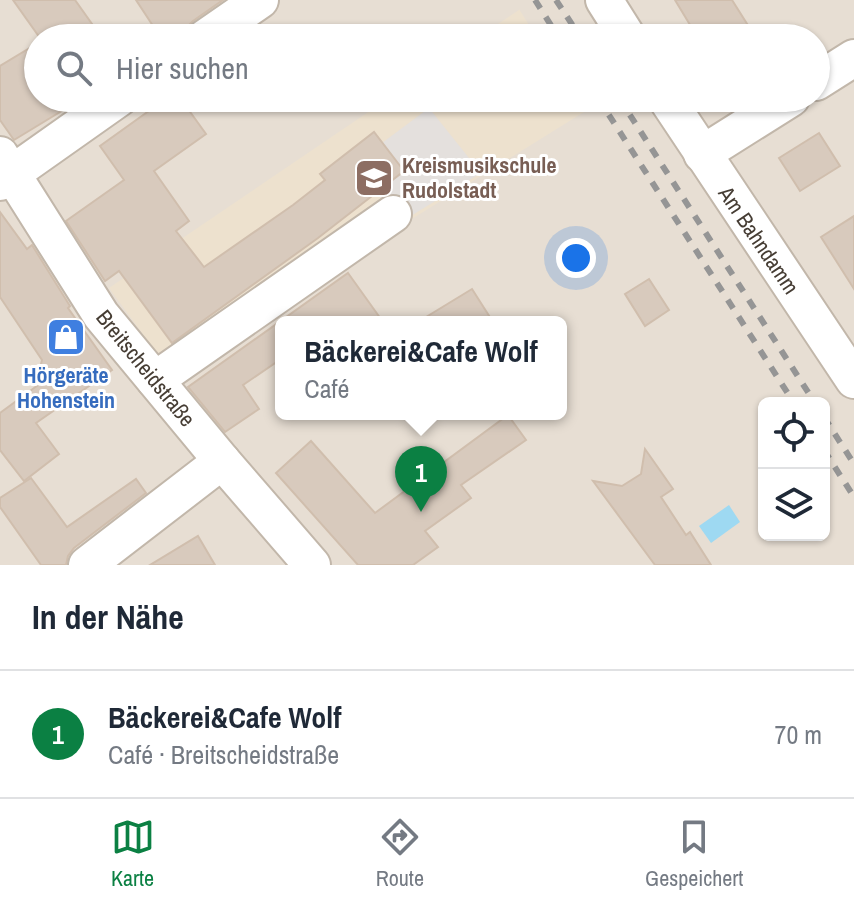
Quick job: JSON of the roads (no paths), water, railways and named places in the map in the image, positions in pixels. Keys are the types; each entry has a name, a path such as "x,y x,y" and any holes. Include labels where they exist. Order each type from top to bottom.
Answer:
{"street":[{"path":"225,24 260,0"},
{"path":"604,0 619,24"},
{"path":"830,73 854,58"},
{"path":"4,170 97,112"},
{"name":"Am Bahndamm","path":"675,112 854,380"},
{"path":"702,154 769,112"},
{"name":"Breitscheidstraße","path":"4,170 101,315 312,565"},
{"path":"155,380 393,214"},
{"path":"87,565 222,461"}],"water":[{"path":"729,505 740,522 711,543 699,526"}],"railway":[{"path":"535,0 550,24"},
{"path":"556,0 572,24"},
{"path":"607,112 790,397"},
{"path":"628,112 811,397"},
{"path":"830,426 854,464"},
{"path":"830,459 854,497"}],"place":[{"name":"Kreismusikschule Rudolstadt","path":"374,178"},
{"name":"Hörgeräte Hohenstein","path":"66,337"},
{"name":"Bäckerei&Cafe Wolf","path":"421,512"}]}
